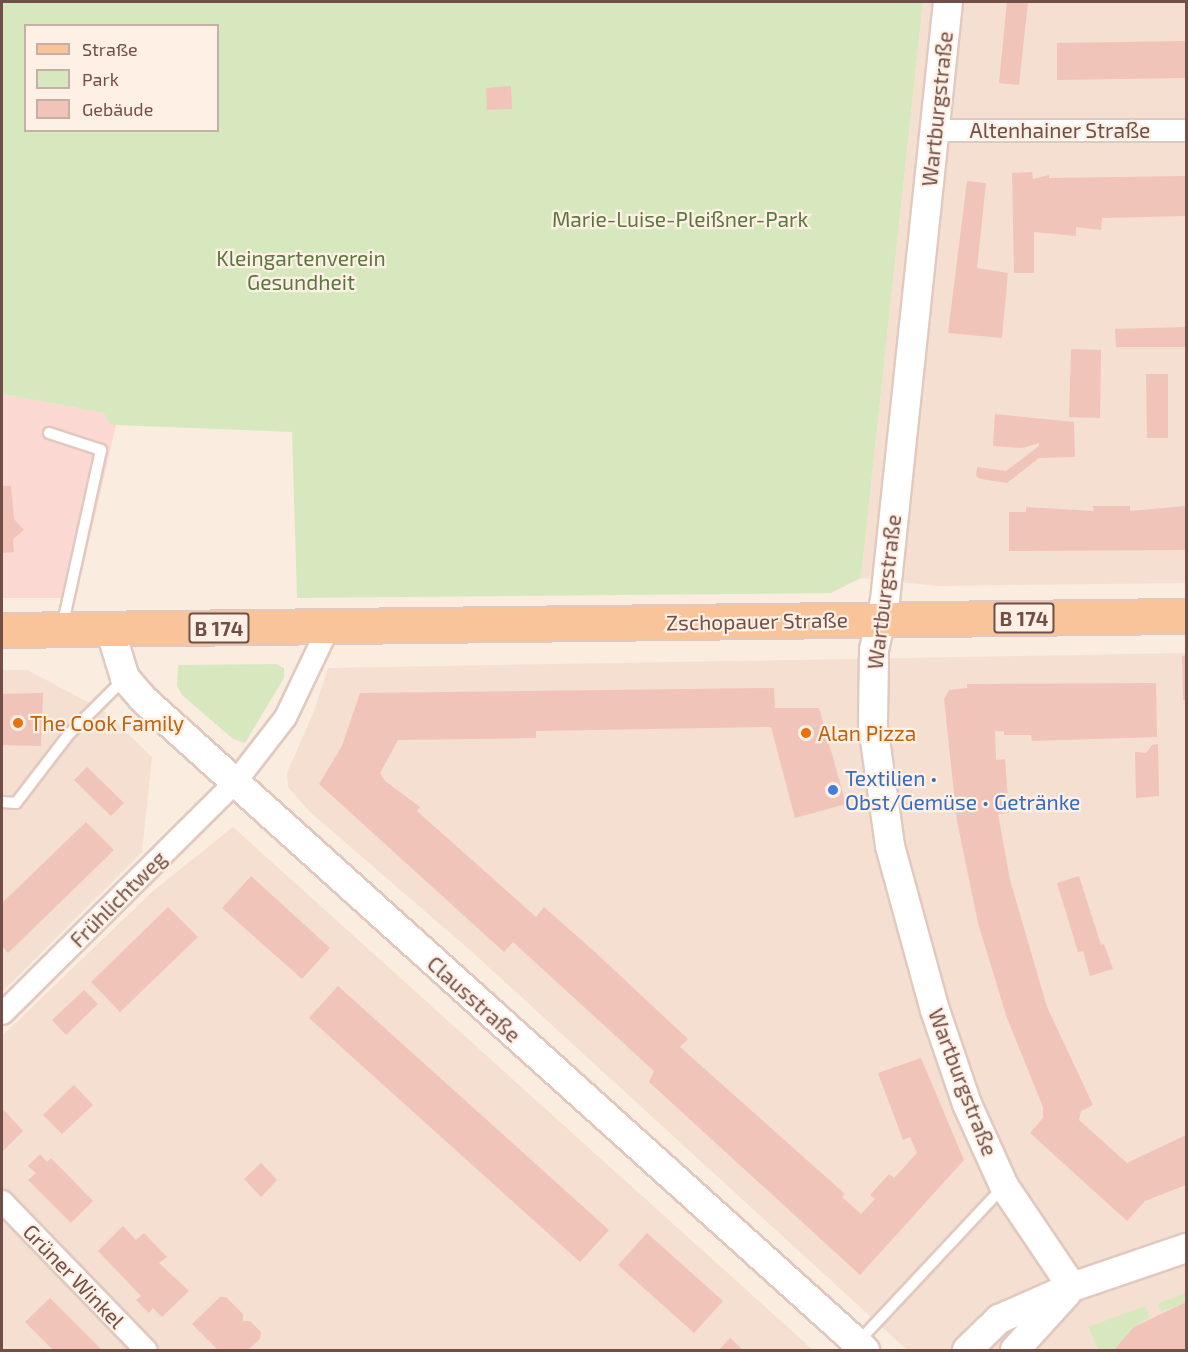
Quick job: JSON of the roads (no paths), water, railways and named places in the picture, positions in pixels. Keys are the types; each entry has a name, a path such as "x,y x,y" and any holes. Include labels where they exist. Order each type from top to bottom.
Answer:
{"main road":[{"name":"Wartburgstraße","path":"948,2 881,620 874,650 873,726 890,846 946,1041 967,1104 1005,1186 1072,1287"},
{"name":"Zschopauer Straße","path":"2,630 1186,616"},
{"name":"Clausstraße","path":"110,629 125,678 142,699 233,784 861,1347"},
{"path":"967,1350 999,1319 1072,1287 1186,1248"},
{"path":"1015,1350 1072,1287"}],"street":[{"name":"Altenhainer Straße","path":"934,130 1186,130"},
{"path":"233,784 285,717 328,627"},
{"name":"Frühlichtweg","path":"3,1009 233,784"},
{"name":"Grüner Winkel","path":"2,1201 146,1350"}],"lane":[{"path":"50,433 101,450 62,630"},
{"path":"2,802 16,803 69,734 125,678"},
{"path":"861,1347 1005,1186"}],"place":[{"name":"The Cook Family","path":"18,723"},
{"name":"Alan Pizza","path":"806,733"},
{"name":"Textilien • Obst/Gemüse • Getränke","path":"833,790"}],"park label":[{"name":"Marie-Luise-Pleißner-Park","path":"680,219"},
{"name":"Kleingartenverein Gesundheit","path":"301,270"}]}
